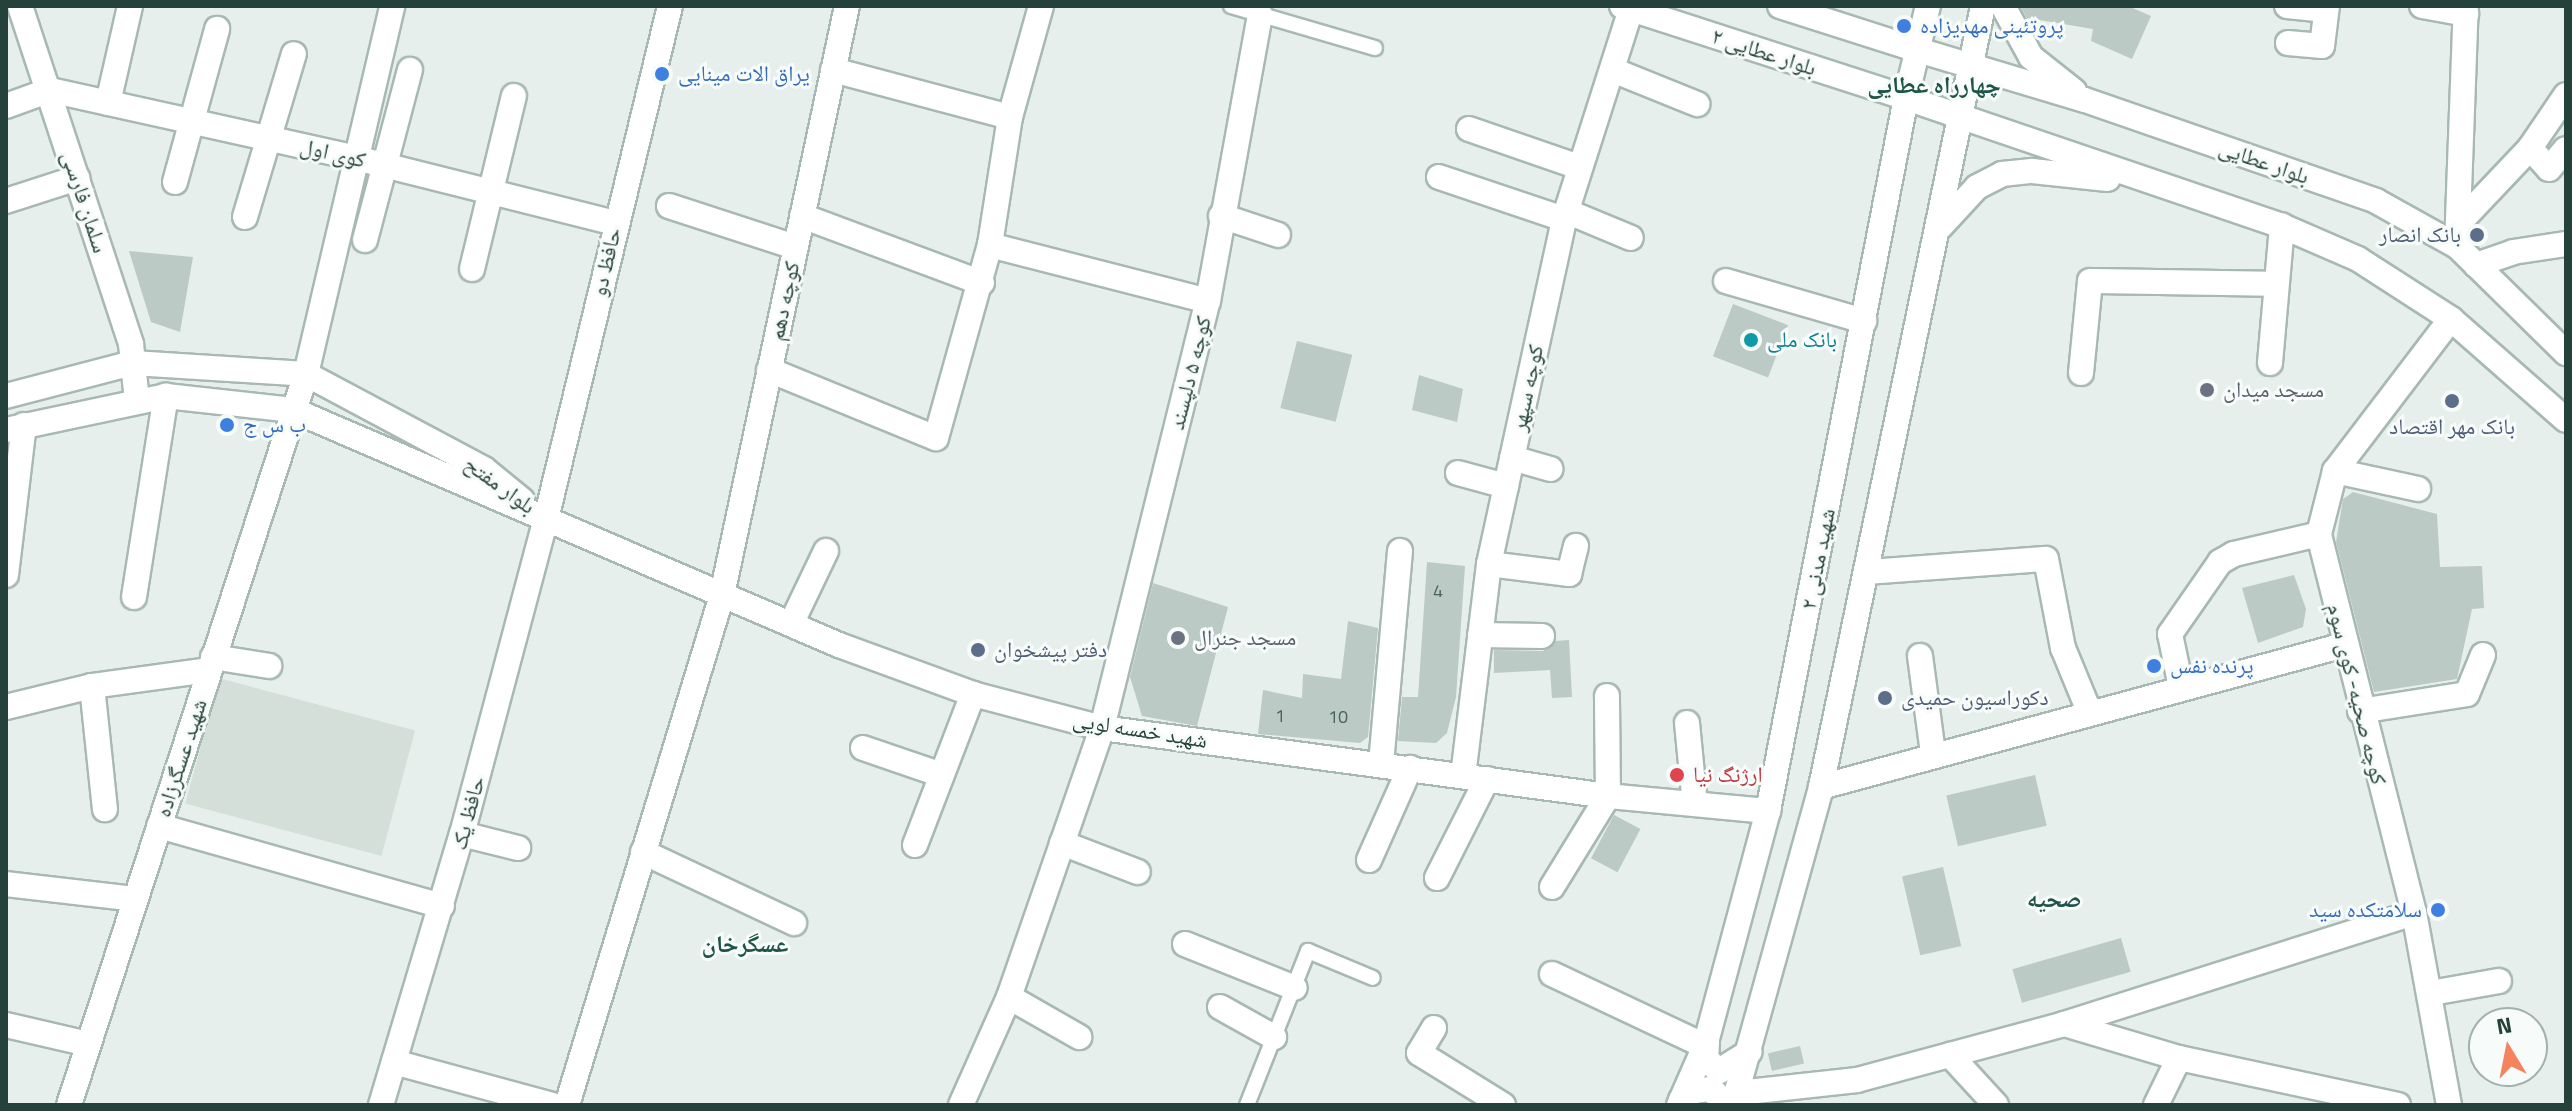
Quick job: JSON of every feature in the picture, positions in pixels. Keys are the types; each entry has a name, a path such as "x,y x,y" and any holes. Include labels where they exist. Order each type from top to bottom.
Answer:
{"street":[{"name":"سلمان فارسی","path":"20,6 50,90 133,363 137,401"},
{"path":"108,103 130,6"},
{"name":"شهید عسگرزاده","path":"69,1105 306,374 392,6"},
{"name":"حافظ دو","path":"546,519 615,223 670,6"},
{"name":"کوچه دهم","path":"567,1105 722,595 847,6"},
{"path":"769,370 936,438 982,283 1010,117 1041,6"},
{"path":"1780,6 1918,50"},
{"name":"شهید مدنی ۲","path":"1680,1103 1706,1041 1768,811 1906,98 1928,6"},
{"path":"1732,1101 1749,1052 1821,787 1940,227 1958,116 1983,6"},
{"path":"2003,6 2031,57 2085,100"},
{"path":"2287,6 2327,8 2322,46 2288,43"},
{"path":"2422,6 2466,10 2458,234"},
{"name":"کوچه سپهر","path":"1463,776 1489,564 1565,215 1613,70 1626,8"},
{"name":"بلوار عطایی ۲","path":"1626,8 1958,116"},
{"name":"کوچه ۵ دلپسند","path":"961,1105 1009,997 1102,728 1208,301 1221,216 1260,15"},
{"path":"175,182 217,29"},
{"name":"بلوار عطایی","path":"1918,50 2085,100 2376,201 2458,234 2476,265 2566,353"},
{"path":"245,217 294,54"},
{"path":"365,240 410,70"},
{"path":"833,70 1010,117"},
{"path":"1613,70 1697,104"},
{"name":"کوی اول","path":"50,90 356,158 615,223"},
{"path":"6,106 50,90"},
{"path":"2458,234 2530,148 2566,95"},
{"path":"472,269 514,96"},
{"path":"1958,116 2282,226 2358,259 2451,319 2566,420"},
{"path":"1469,129 1579,167"},
{"path":"2530,148 2549,169 2566,149"},
{"path":"1940,227 1977,187 2016,171 2151,184"},
{"path":"1439,177 1631,238"},
{"path":"6,201 77,178"},
{"path":"669,206 795,247"},
{"path":"802,216 982,283"},
{"path":"1221,216 1278,235"},
{"path":"2270,363 2274,284 2282,226"},
{"path":"2476,265 2513,252 2566,244"},
{"path":"990,245 1208,301"},
{"path":"1726,281 1864,321"},
{"path":"2081,373 2090,281 2274,284"},
{"name":"کوچه صحیه- کوی سوم","path":"2449,1105 2414,913 2360,711 2319,534 2335,471 2451,319"},
{"name":"بلوار مفتح","path":"6,396 133,363 306,374 484,469 546,519"},
{"path":"134,597 166,396"},
{"name":"بلوار مفتح","path":"15,428 166,396 293,410 546,519"},
{"path":"6,575 15,428"},
{"path":"1512,458 1550,469"},
{"path":"2335,471 2418,489"},
{"path":"1458,473 1506,486"},
{"name":"شهید خمسه لویی","path":"546,519 791,624 973,694 1102,728 1608,796 1768,811"},
{"name":"حافظ یک","path":"381,1105 442,906 546,519"},
{"path":"2181,687 2170,634 2220,562 2234,554 2319,534"},
{"path":"1489,564 1569,574 1576,546"},
{"path":"791,624 826,551"},
{"path":"1381,764 1384,685 1400,551"},
{"path":"1868,572 2046,559 2063,648 2089,711"},
{"path":"1480,635 1542,636"},
{"path":"1821,787 2089,711 2344,645"},
{"path":"2360,711 2467,694 2483,655"},
{"path":"1920,656 1933,754"},
{"path":"6,707 92,686 211,663 269,666"},
{"path":"92,686 105,809"},
{"path":"915,845 973,694"},
{"path":"1552,887 1608,796 1607,696"},
{"path":"1687,723 1695,804"},
{"path":"863,748 942,775"},
{"path":"1369,860 1410,768"},
{"path":"1437,878 1487,779"},
{"path":"159,826 442,906"},
{"path":"462,834 518,848"},
{"path":"1062,843 1138,872"},
{"path":"643,852 794,923"},
{"path":"6,884 135,899"},
{"path":"1680,1103 1694,1091 1711,1089 1732,1101 1857,1080 2064,1024 2414,913"},
{"path":"1185,944 1295,988"},
{"path":"1552,974 1706,1041 1706,1059 1715,1070 1728,1069 1749,1052"},
{"path":"2431,993 2499,981"},
{"path":"1009,997 1079,1037"},
{"path":"1220,1007 1274,1037"},
{"path":"2064,1024 2325,1096 2398,1105"},
{"path":"6,1025 88,1044"},
{"path":"1434,1028 1419,1053 1503,1105"},
{"path":"1950,1055 1996,1105"},
{"path":"2156,1105 2179,1058"},
{"path":"394,1062 552,1105"},
{"path":"1844,1105 1857,1080"}],"lane":[{"path":"1231,6 1375,48"},
{"path":"1247,1105 1308,951 1373,978"}],"shaded area":[{"path":"219,678 415,731 381,856 185,804"}],"building":[{"path":"2020,6 2128,6 2151,16 2132,59 2091,41 2093,29 2027,18"},
{"path":"129,251 193,257 180,332 151,322"},
{"name":"بانک ملی","path":"1733,304 1788,325 1768,377 1713,356"},
{"path":"1297,341 1352,355 1336,422 1280,408"},
{"path":"1419,375 1463,389 1457,422 1412,410"},
{"path":"2353,492 2437,514 2440,567 2482,566 2484,608 2472,609 2457,679 2374,692 2336,542 2343,499"},
{"path":"1427,562 1465,566 1456,697 1447,733 1436,743 1398,741 1402,697 1418,697"},
{"path":"2294,575 2306,609 2303,627 2258,643 2242,588"},
{"name":"مسجد جنرال","path":"1153,583 1228,607 1197,726 1142,716 1130,677"},
{"path":"1348,621 1378,628 1368,737 1360,743 1258,734 1263,690 1302,698 1303,674 1341,679"},
{"path":"1569,640 1572,697 1552,698 1550,670 1494,673 1494,650 1543,651 1556,641"},
{"path":"2035,775 2047,826 1958,846 1946,795"},
{"path":"1614,815 1640,829 1617,872 1591,858"},
{"path":"1943,867 1961,946 1920,955 1902,876"},
{"path":"2121,938 2131,972 2022,1003 2012,969"},
{"path":"1800,1046 1804,1064 1772,1071 1768,1053"}],"place":[{"name":"پروتئينی مهديزاده","path":"1904,26"},
{"name":"یراق الات مینایی","path":"662,74"},
{"name":"بانک انصار","path":"2477,235"},
{"name":"بانک ملی","path":"1751,340"},
{"name":"مسجد میدان","path":"2207,390"},
{"name":"بانک مهر اقتصاد","path":"2452,401"},
{"name":"ب س ج","path":"227,425"},
{"name":"مسجد جنرال","path":"1178,638"},
{"name":"دفتر پیشخوان","path":"978,650"},
{"name":"پرنده نفس","path":"2154,666"},
{"name":"دکوراسیون حمیدی","path":"1885,698"},
{"name":"ارژنگ نیا","path":"1677,775"},
{"name":"سلامتکده سید","path":"2438,910"}],"district":[{"name":"چهارراه عطایی","path":"1934,85"},
{"name":"صحیه","path":"2054,899"},
{"name":"عسگرخان","path":"745,944"}]}
